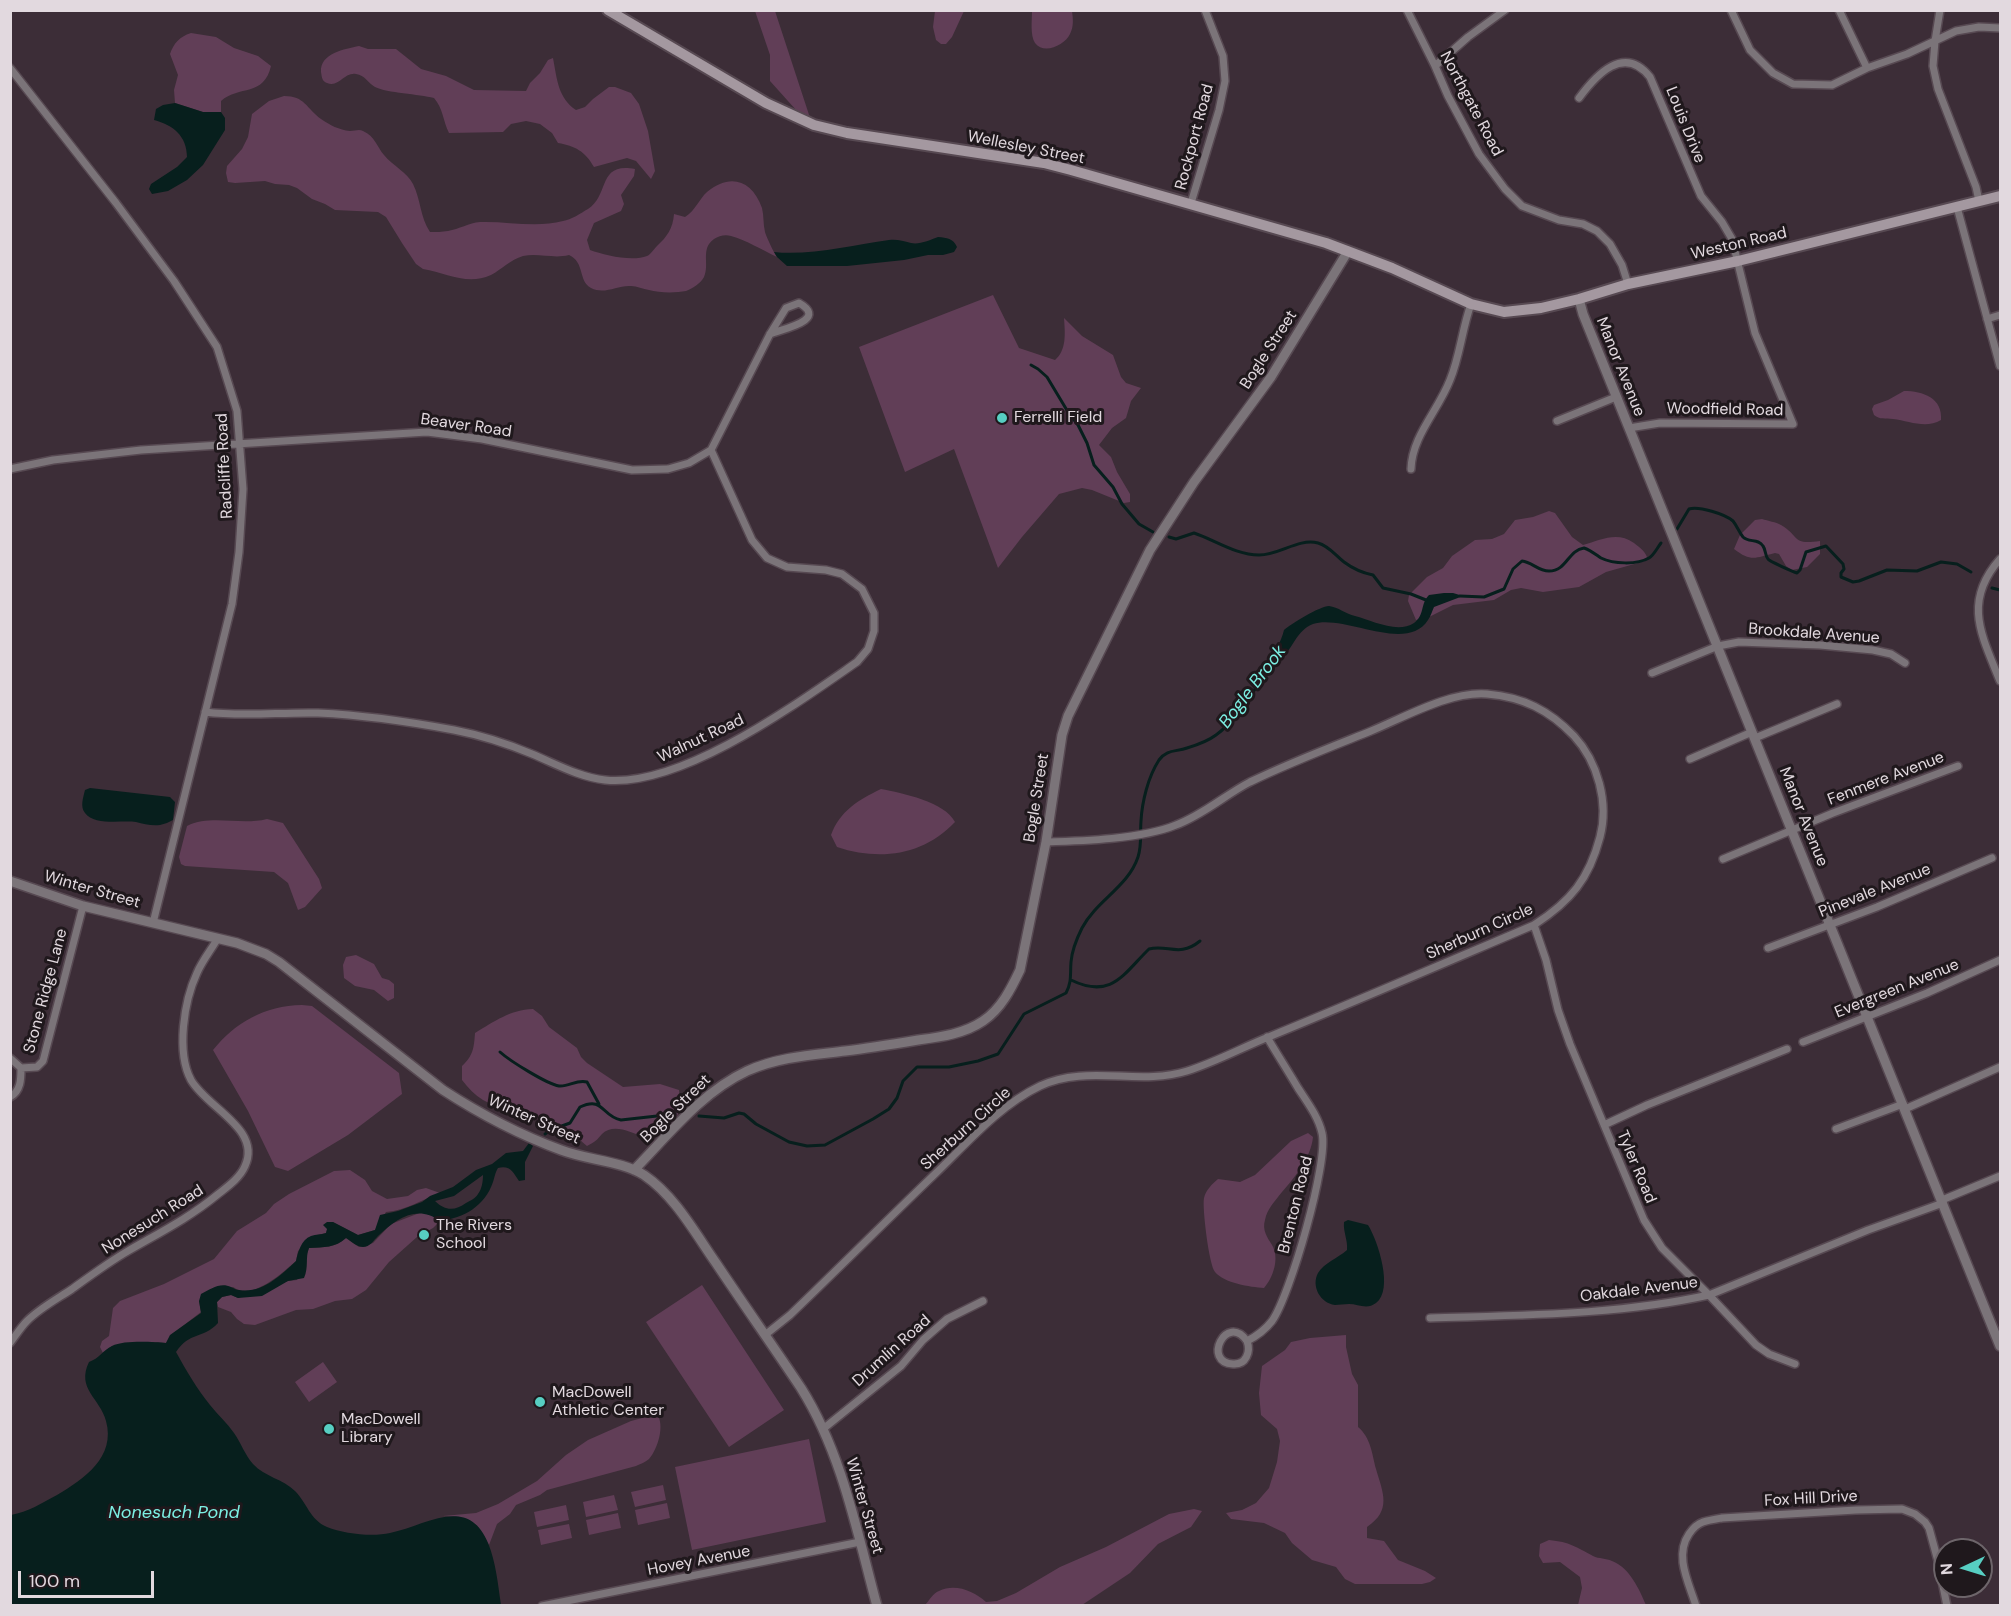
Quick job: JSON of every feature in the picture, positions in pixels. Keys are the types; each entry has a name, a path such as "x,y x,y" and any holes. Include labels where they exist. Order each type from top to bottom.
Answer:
{"main road":[{"name":"Wellesley Street","path":"608,10 766,103 814,125 847,133 1044,163 1191,203 1348,251 1410,275 1483,308"},
{"name":"Weston Road","path":"1483,308 1516,312 1579,299 1628,284 1738,261 2001,196"}],"street":[{"name":"Rockport Road","path":"1191,203 1219,110 1225,81 1223,56 1205,10"},
{"name":"Northgate Road","path":"1407,10 1479,154 1504,189 1522,206 1559,220 1583,224 1597,231 1610,244 1622,265 1628,284"},
{"path":"1435,66 1468,37 1505,10"},
{"path":"1731,10 1750,50 1773,73 1792,84 1832,84 1867,68 1907,54 1956,31 1979,27 2001,28"},
{"path":"1839,10 1867,68"},
{"path":"1940,10 1933,66 1938,89 1976,187 1979,201"},
{"name":"Louis Drive","path":"1579,98 1597,75 1610,66 1631,64 1645,70 1654,84 1701,196 1728,230 1738,261"},
{"name":"Radcliffe Road","path":"10,68 116,202 174,282 217,347 237,411 243,489 240,552 232,604 153,923"},
{"path":"1957,207 2001,366"},
{"name":"Bogle Street","path":"634,1170 714,1090 748,1071 770,1062 805,1055 948,1036 984,1021 1001,1005 1020,970 1046,842 1062,735 1068,716 1150,550 1194,482 1271,377 1348,251"},
{"name":"Woodfield Road","path":"1629,428 1660,423 1793,424 1755,333 1738,261"},
{"name":"Manor Avenue","path":"1579,299 1616,397 2001,1346"},
{"path":"711,450 770,334 786,308 799,303 806,307 807,319 803,323 770,334"},
{"path":"1411,470 1414,447 1439,404 1453,373 1471,304"},
{"path":"1987,319 2001,315"},
{"path":"1557,421 1616,397"},
{"name":"Beaver Road","path":"10,469 53,460 141,450 427,432 482,439 632,470 668,469 689,463 711,450"},
{"name":"Walnut Road","path":"205,712 337,714 454,730 486,738 531,753 567,770 605,780 638,779 697,759 751,731 857,662 868,649 874,631 874,613 862,589 842,574 826,570 787,567 767,558 752,540 711,450"},
{"path":"2001,559 1985,578 1978,610 1982,635 2001,681"},
{"name":"Brookdale Avenue","path":"1652,673 1718,646 1739,642 1820,645 1883,652 1905,663"},
{"name":"Sherburn Circle","path":"765,1335 790,1315 986,1125 1023,1095 1046,1083 1067,1077 1133,1077 1172,1075 1188,1071 1245,1049 1267,1037 1534,925 1575,893 1590,868 1601,833 1602,796 1597,773 1582,745 1560,722 1537,706 1509,697 1485,693 1458,696 1431,705 1250,782 1186,821 1163,830 1046,842"},
{"path":"1690,759 1837,704"},
{"name":"Fenmere Avenue","path":"1724,859 1958,766"},
{"name":"Pinevale Avenue","path":"1767,948 1877,907 1992,858"},
{"name":"Winter Street","path":"10,881 83,906 252,947 279,962 443,1090 483,1114 560,1150 634,1170 660,1189 684,1217 801,1388 823,1429 837,1465 877,1605"},
{"name":"Stone Ridge Lane","path":"10,1058 21,1068 38,1066 43,1061 83,906"},
{"name":"Tyler Road","path":"1534,925 1546,960 1558,1010 1604,1125 1652,1234 1662,1248 1756,1345 1769,1354 1795,1364"},
{"name":"Nonesuch Road","path":"10,1342 26,1321 128,1251 158,1236 197,1210 237,1178 244,1169 248,1153 246,1138 241,1130 210,1103 196,1087 184,1057 184,1030 192,987 201,965 218,938"},
{"name":"Evergreen Avenue","path":"1803,1042 2001,960"},
{"name":"Brenton Road","path":"1247,1341 1266,1328 1273,1320 1284,1298 1307,1223 1324,1148 1322,1133 1315,1115 1267,1037"},
{"path":"1604,1125 1787,1048"},
{"path":"1836,1130 1904,1106 2001,1067"},
{"name":"Stone Ridge Lane","path":"10,1097 15,1095 19,1088 21,1068"},
{"name":"Oakdale Avenue","path":"1430,1318 1556,1314 1683,1300 1709,1294 2001,1176"},
{"name":"Drumlin Road","path":"823,1429 901,1366 923,1340 947,1319 983,1301"},
{"name":"Brenton Road","path":"1240,1334 1247,1341 1249,1352 1239,1364 1228,1364 1220,1357 1219,1342 1225,1335 1240,1334"},
{"name":"Fox Hill Drive","path":"1696,1605 1683,1565 1682,1553 1686,1539 1696,1525 1704,1521 1722,1518 1902,1509 1915,1514 1929,1528 1947,1605"},
{"name":"Hovey Avenue","path":"542,1605 860,1542"}],"shaded area":[{"path":"755,11 775,11 814,130 770,81 770,55"},
{"path":"935,11 964,11 952,37 946,44 941,44 936,40 933,27"},
{"path":"1032,11 1072,11 1073,25 1064,42 1049,48 1039,47 1032,36"},
{"path":"191,33 216,37 234,48 258,56 271,66 268,76 257,86 235,93 221,101 221,112 203,112 175,103 174,90 178,75 170,54 183,36"},
{"path":"359,46 368,49 396,49 421,69 446,76 474,90 526,91 548,60 553,58 562,94 576,110 585,107 609,87 631,93 639,104 648,131 655,171 651,179 636,161 627,158 594,167 579,150 558,143 552,133 540,124 526,121 511,124 503,132 449,133 434,98 380,89 356,74 348,75 331,84 324,81 322,66 329,56"},
{"path":"284,96 301,100 321,119 335,127 350,131 361,130 367,133 384,155 410,180 416,190 424,220 430,232 448,231 480,222 542,224 566,220 595,203 609,175 623,168 635,169 634,176 621,195 624,204 621,211 594,223 587,240 590,250 626,258 647,256 667,236 674,214 685,217 707,192 716,186 732,181 746,186 758,198 762,208 765,232 777,257 737,238 727,235 720,236 707,247 706,272 701,281 686,291 673,292 658,292 636,286 596,290 587,285 577,262 569,255 523,256 491,275 474,279 457,278 423,269 416,264 386,217 378,212 335,210 289,185 265,181 228,182 227,166 242,149 248,137 252,114 269,101"},
{"name":"Ferrelli Field","path":"993,295 1019,348 1055,360 1062,351 1065,335 1064,318 1082,336 1113,355 1121,377 1126,383 1141,388 1131,401 1126,418 1112,428 1099,445 1111,457 1130,494 1130,502 1124,503 1082,488 1059,494 998,568 954,449 905,472 859,347"},
{"path":"1904,391 1918,392 1930,397 1939,406 1941,420 1929,424 1917,424 1874,415 1872,409 1874,405"},
{"path":"1549,511 1555,513 1572,537 1583,545 1615,537 1628,539 1647,557 1645,561 1606,572 1579,587 1543,592 1521,588 1511,590 1494,600 1453,605 1427,618 1416,620 1408,601 1409,595 1427,577 1443,568 1452,556 1475,540 1492,539 1504,534 1515,520"},
{"path":"1762,519 1781,525 1800,541 1820,541 1820,554 1807,567 1792,570 1786,566 1779,554 1749,557 1734,549 1740,535 1755,520"},
{"path":"881,789 933,804 950,815 955,822 929,842 915,849 869,854 837,847 831,835 839,819 857,802"},
{"path":"267,819 283,823 319,879 322,888 305,907 298,910 288,883 274,872 181,864 179,857 187,826 216,820 257,821"},
{"path":"356,955 374,964 382,978 394,984 394,998 388,1001 374,990 355,986 344,978 343,965 346,957"},
{"path":"302,1005 312,1006 399,1073 402,1094 348,1135 288,1171 275,1167 248,1111 213,1050 231,1031 252,1017 275,1009"},
{"path":"533,1009 542,1016 549,1027 577,1048 587,1063 623,1087 660,1084 679,1090 679,1109 673,1122 661,1131 643,1137 611,1129 587,1146 565,1129 549,1130 525,1115 491,1104 477,1096 462,1080 462,1066 469,1059 475,1033 510,1014"},
{"path":"1308,1133 1313,1137 1306,1160 1266,1216 1265,1230 1275,1256 1273,1273 1267,1284 1264,1288 1252,1287 1224,1279 1215,1272 1210,1259 1204,1203 1208,1190 1218,1179 1240,1182 1255,1175 1291,1141"},
{"path":"350,1170 365,1180 372,1191 387,1199 408,1196 417,1190 426,1188 440,1193 407,1207 386,1212 375,1230 358,1235 333,1222 326,1233 317,1235 298,1251 296,1261 267,1284 249,1291 233,1287 199,1301 201,1312 171,1335 166,1343 112,1346 103,1353 100,1347 102,1341 109,1336 113,1308 120,1301 164,1284 214,1259 237,1231 266,1213 274,1204 289,1194 334,1171"},
{"path":"422,1212 440,1221 417,1237 389,1262 366,1290 352,1299 335,1301 313,1309 296,1310 255,1325 244,1324 231,1312 218,1307 217,1302 222,1297 231,1295 238,1298 297,1280 309,1248 333,1245 346,1238 359,1247 373,1243 391,1224"},
{"path":"702,1285 784,1410 729,1447 646,1322"},
{"path":"1346,1335 1346,1347 1352,1374 1358,1385 1358,1427 1366,1436 1370,1446 1384,1501 1380,1514 1367,1527 1367,1538 1384,1541 1398,1560 1436,1578 1430,1582 1355,1584 1345,1579 1336,1567 1312,1560 1292,1543 1285,1533 1264,1523 1231,1519 1226,1513 1242,1510 1256,1503 1269,1488 1277,1462 1280,1441 1277,1429 1261,1415 1259,1393 1262,1366 1285,1350 1291,1342"},
{"path":"323,1362 337,1382 309,1402 295,1382"},
{"path":"657,1414 660,1424 659,1437 648,1460 636,1466 547,1490 516,1505 510,1514 497,1524 489,1545 480,1530 471,1522 466,1519 443,1516 476,1513 498,1504 537,1481 566,1455 588,1440 631,1421"},
{"path":"809,1439 826,1522 692,1550 675,1467"},
{"path":"663,1485 666,1500 635,1507 631,1492"},
{"path":"614,1495 618,1510 586,1517 583,1502"},
{"path":"667,1503 670,1518 638,1525 635,1510"},
{"path":"566,1505 569,1520 537,1527 534,1512"},
{"path":"1194,1509 1202,1511 1191,1527 1158,1544 1130,1573 1082,1605 925,1605 937,1592 951,1588 964,1589 986,1602 997,1601 1016,1593 1060,1567 1106,1547 1169,1514"},
{"path":"618,1513 621,1528 589,1535 586,1520"},
{"path":"569,1524 572,1538 541,1545 538,1530"},
{"path":"1549,1540 1568,1544 1595,1557 1618,1564 1633,1580 1646,1605 1578,1605 1582,1588 1580,1577 1560,1562 1543,1563 1539,1556 1540,1544"}],"water":[{"path":"175,103 203,112 221,112 225,118 225,130 203,165 187,180 168,191 152,194 149,189 151,184 177,167 187,157 185,143 178,132 154,120 156,109"},
{"path":"938,237 952,240 957,247 954,252 847,266 787,266 774,252 816,251 892,240 917,243"},
{"path":"1444,593 1463,596 1434,607 1428,620 1418,630 1405,634 1390,634 1326,622 1313,624 1303,630 1286,654 1271,666 1284,630 1319,609 1329,606 1376,623 1400,627 1417,620 1429,595"},
{"path":"90,788 170,797 175,802 173,820 162,825 148,825 136,822 95,820 85,813 82,802 85,790"},
{"name":"Nonesuch Pond","path":"529,1143 533,1146 525,1162 525,1180 519,1181 508,1168 498,1168 485,1198 465,1214 440,1221 423,1214 407,1216 392,1224 365,1247 346,1238 333,1245 309,1248 304,1278 288,1281 262,1296 222,1297 217,1302 218,1323 207,1332 186,1341 176,1352 201,1392 234,1433 253,1464 295,1491 321,1524 342,1531 375,1535 445,1517 457,1516 469,1520 479,1528 491,1550 501,1605 11,1605 11,1515 35,1507 77,1482 95,1465 106,1446 108,1434 106,1421 85,1379 89,1362 117,1344 166,1343 170,1335 201,1313 199,1301 201,1294 212,1288 223,1285 238,1290 247,1290 256,1289 270,1282 296,1261 305,1240 311,1236 326,1233 327,1229 323,1225 327,1222 333,1222 358,1235 375,1230 380,1215 422,1202 430,1196 453,1187 476,1170 492,1164 506,1153 523,1151","holes":["483,1175 477,1196 462,1206 454,1209 446,1208 435,1201 454,1196"]},
{"path":"1348,1220 1368,1225 1380,1253 1384,1288 1381,1297 1373,1305 1330,1304 1321,1297 1316,1288 1316,1278 1321,1269 1347,1250 1344,1222"}],"waterway":[{"path":"1031,365 1047,377 1078,425 1094,465 1113,487 1122,504 1139,524 1153,532"},
{"name":"Bogle Brook","path":"1677,529 1689,509 1712,511 1733,521 1745,539 1761,544 1769,560 1797,573 1806,552 1826,546 1843,564 1841,577 1853,582 1887,570 1917,571 1941,562 1957,564 1971,572"},
{"path":"1169,537 1176,539 1194,533 1234,550 1259,555 1303,543 1318,543 1329,548 1350,566 1373,575 1383,588 1426,600"},
{"name":"Bogle Brook","path":"1460,596 1484,597 1504,589 1513,569 1522,561 1545,571 1555,570 1560,568 1574,552 1584,548 1606,560 1632,563 1649,558 1661,543"},
{"name":"Bogle Brook","path":"1992,588 2000,590"},
{"name":"Bogle Brook","path":"699,1116 724,1118 739,1113 744,1114 756,1124 789,1142 807,1146 825,1145 889,1109 897,1098 903,1081 917,1067 949,1067 998,1054 1024,1014 1066,993 1070,982 1072,953 1082,928 1088,918 1127,877 1138,857 1144,798 1159,760 1168,752 1206,741 1224,729 1272,664"},
{"path":"1071,980 1097,987 1107,985 1124,975 1149,949 1180,950 1200,941"},
{"path":"500,1052 529,1072 553,1084 563,1086 587,1082 599,1104"},
{"name":"Bogle Brook","path":"545,1134 570,1123 580,1107 588,1104 598,1105 614,1118 621,1120 675,1114"}],"place":[{"name":"Ferrelli Field","path":"1002,418"},
{"name":"The Rivers School","path":"424,1235"},
{"name":"MacDowell Athletic Center","path":"540,1402"},
{"name":"MacDowell Library","path":"329,1429"}]}
